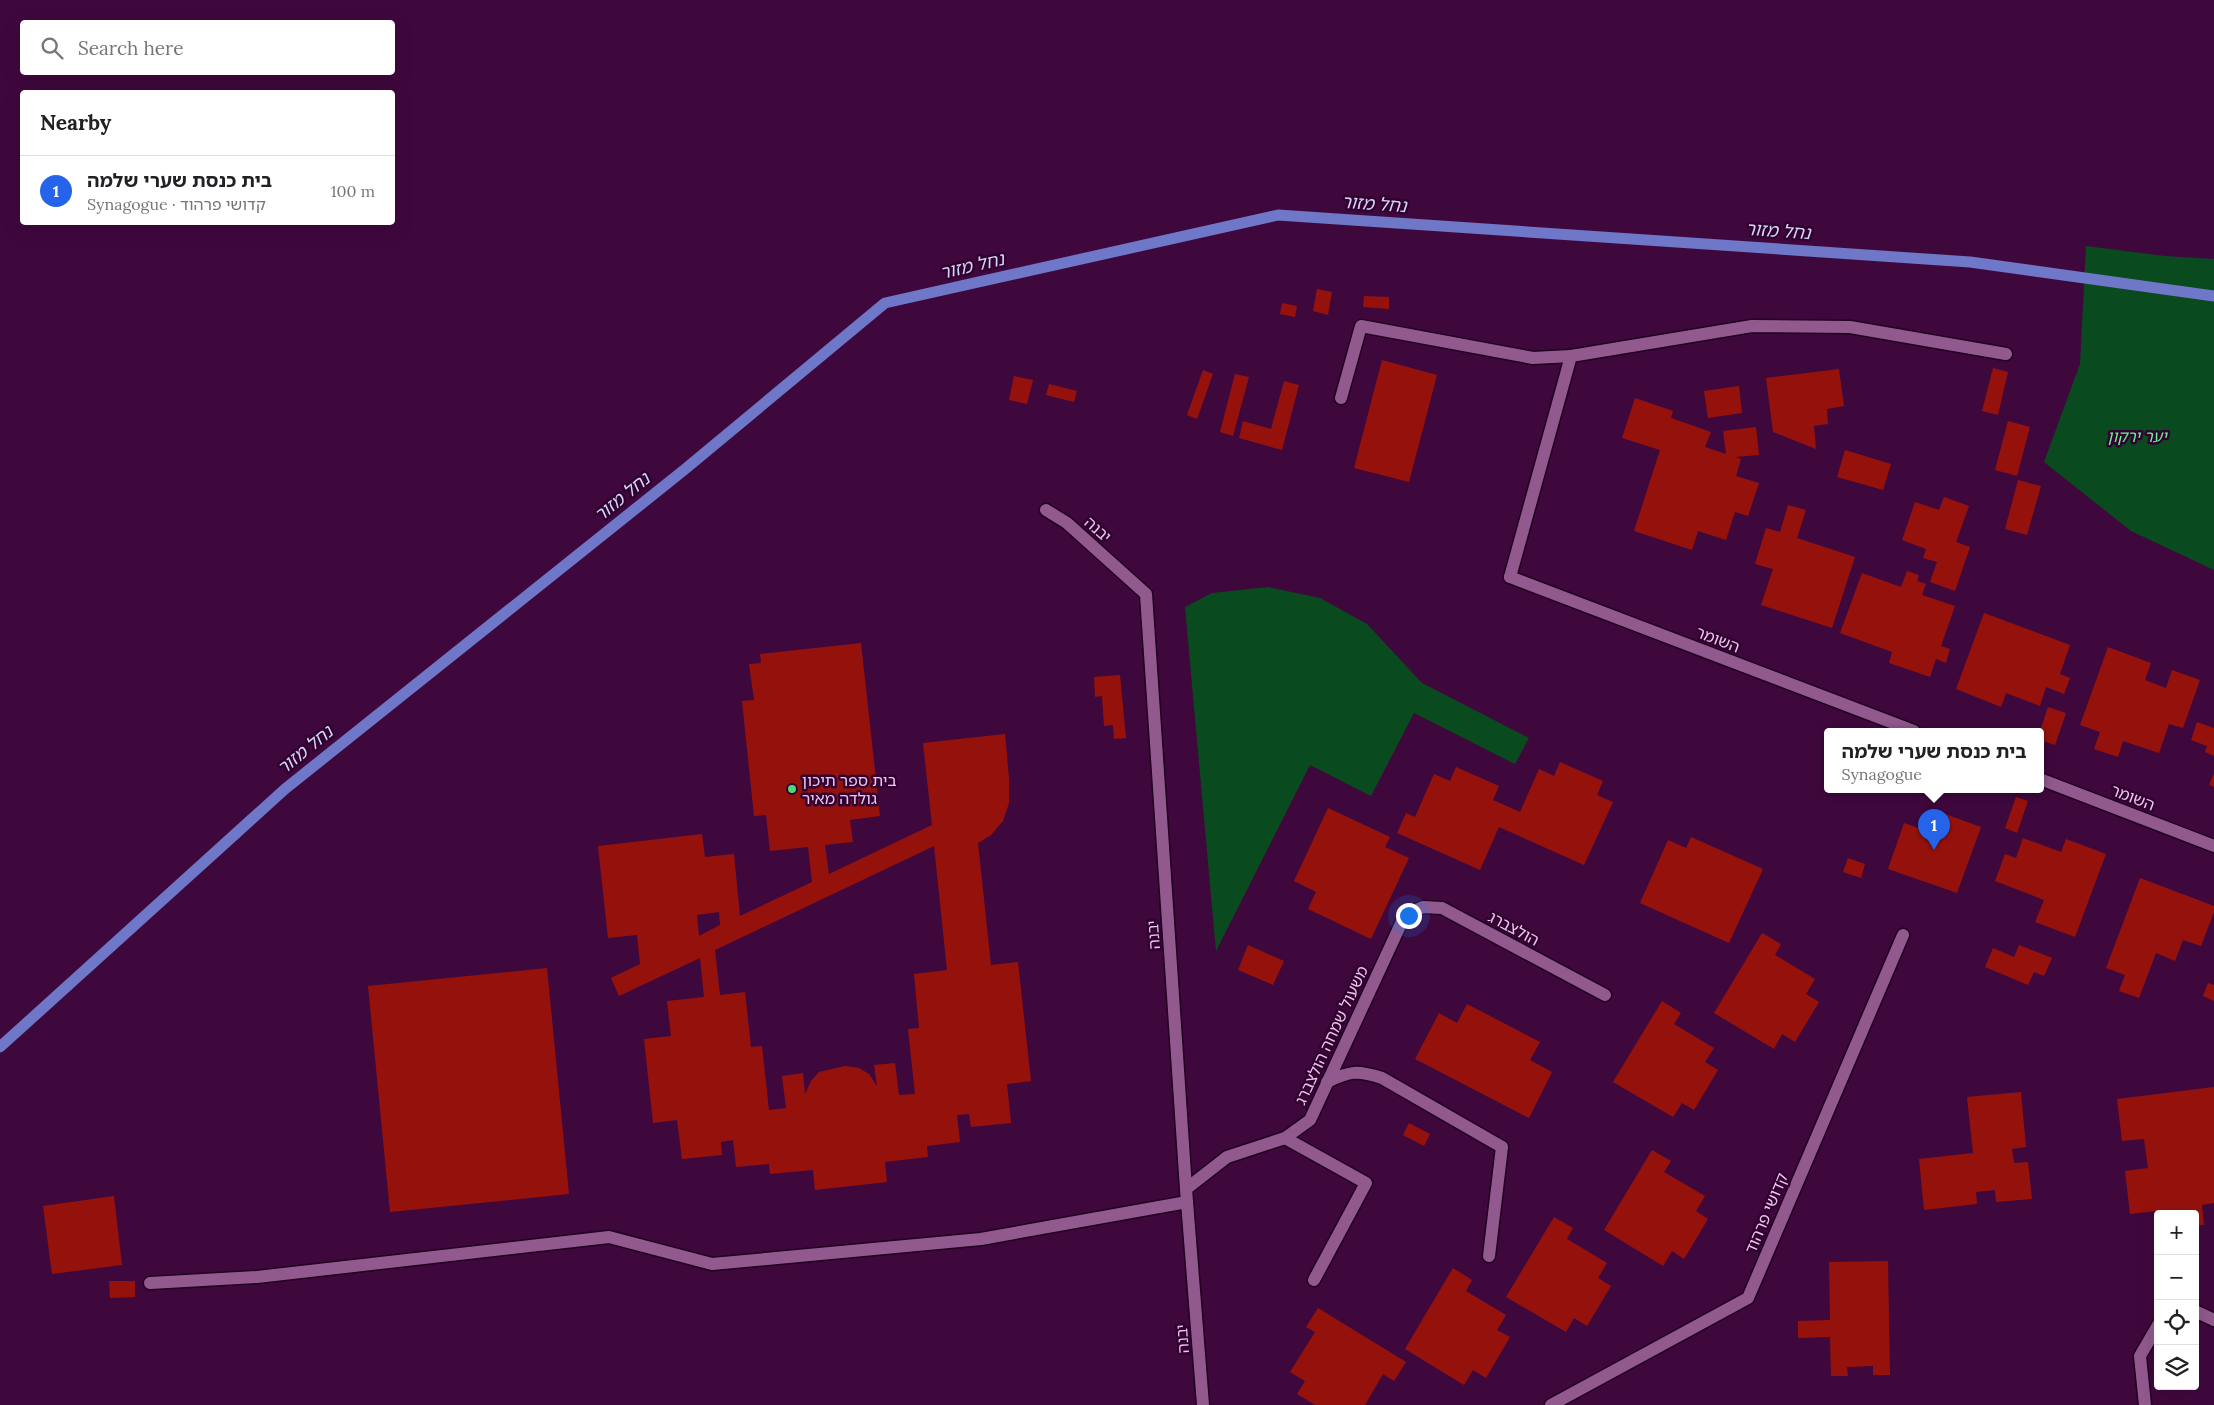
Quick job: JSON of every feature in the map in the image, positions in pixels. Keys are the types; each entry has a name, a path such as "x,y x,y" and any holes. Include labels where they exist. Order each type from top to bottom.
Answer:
{"street":[{"path":"1340,398 1361,326 1533,358 1571,356 1752,326 1850,327 2006,354"},
{"name":"השומר","path":"1571,356 1510,577 1906,728"},
{"name":"יבנה","path":"1046,510 1067,523 1146,594 1203,1405"},
{"name":"השומר","path":"2044,781 2214,846"},
{"name":"הולצברג","path":"1405,915 1423,906 1442,908 1605,995"},
{"name":"משעול שמחה הולצברג","path":"1187,1195 1227,1157 1285,1138 1310,1120 1405,915"},
{"name":"קדושי פרהוד","path":"1551,1405 1748,1298 1903,935"},
{"path":"1327,1082 1347,1072 1364,1072 1382,1078 1502,1147 1489,1256"},
{"path":"1285,1138 1366,1183 1314,1280"},
{"path":"150,1283 257,1276 609,1238 712,1264 981,1240 1187,1195"},
{"path":"2199,1313 2214,1320"},
{"path":"2144,1405 2140,1356 2154,1332"}],"green space":[{"name":"יער ירקון","path":"2086,246 2165,256 2214,259 2214,570 2131,531 2044,462 2080,364"},
{"path":"1268,587 1320,598 1367,624 1422,683 1529,738 1515,764 1414,713 1371,796 1310,765 1216,951 1185,607 1212,593"}],"building":[{"path":"1317,289 1332,292 1328,315 1313,311"},
{"path":"1364,296 1389,297 1389,309 1363,307"},
{"path":"1282,303 1297,306 1295,317 1280,314"},
{"path":"1382,360 1437,375 1409,482 1354,468"},
{"path":"1993,368 2008,372 1998,415 1982,411"},
{"path":"1839,369 1844,406 1827,409 1828,424 1814,426 1816,449 1773,432 1766,378"},
{"path":"1203,370 1213,374 1197,419 1187,415"},
{"path":"1235,374 1249,377 1233,436 1220,432"},
{"path":"1014,376 1033,380 1027,404 1009,400"},
{"path":"1284,381 1299,385 1282,450 1239,438 1243,421 1271,429"},
{"path":"1049,384 1077,391 1074,402 1046,395"},
{"path":"1739,386 1742,413 1708,418 1704,391"},
{"path":"1635,398 1673,411 1671,418 1711,432 1705,447 1726,454 1723,431 1756,427 1759,455 1736,457 1741,459 1736,476 1759,483 1748,516 1735,512 1726,540 1698,531 1692,550 1634,531 1660,450 1622,438"},
{"path":"2008,421 2030,427 2017,476 1995,470"},
{"path":"1845,450 1891,464 1883,490 1837,477"},
{"path":"2018,480 2041,486 2027,535 2005,529"},
{"path":"1944,497 1969,506 1956,542 1970,547 1955,591 1930,582 1937,562 1923,558 1926,549 1902,540 1915,502 1939,510"},
{"path":"1788,505 1806,510 1797,538 1855,557 1832,628 1761,605 1773,569 1755,564 1766,528 1780,532"},
{"path":"1907,571 1919,575 1917,581 1926,584 1922,595 1955,606 1941,646 1950,649 1946,663 1936,659 1930,677 1889,663 1892,652 1840,633 1862,573 1901,587"},
{"path":"1984,613 2070,645 2060,674 2070,678 2064,694 2046,687 2040,706 2006,693 2001,707 1956,689"},
{"path":"861,643 880,816 850,820 853,842 825,845 829,874 932,825 923,743 1005,734 1009,803 1003,821 991,835 978,843 991,965 1018,962 1031,1081 1007,1084 1011,1123 971,1127 969,1114 957,1115 960,1142 927,1146 928,1157 885,1162 887,1182 815,1190 813,1170 770,1174 769,1164 736,1167 733,1140 721,1142 722,1155 682,1159 677,1120 653,1123 644,1039 671,1036 667,1001 704,997 700,958 619,996 611,978 640,964 637,935 608,938 598,846 702,834 705,857 734,854 740,916 812,882 808,847 770,851 766,815 754,816 742,701 754,700 749,664 761,663 760,654","holes":["934,846 947,970 914,974 919,1028 908,1029 915,1094 899,1095 895,1063 874,1065 877,1086 869,1074 859,1068 845,1066 819,1072 811,1081 805,1094 803,1073 782,1076 786,1108 769,1110 762,1046 751,1047 745,992 720,995 715,950","719,912 720,925 699,936 697,915"]},
{"path":"2108,647 2151,663 2145,680 2166,688 2172,670 2200,680 2183,728 2169,724 2159,753 2123,741 2118,757 2094,749 2100,732 2080,725"},
{"path":"1120,675 1126,738 1114,739 1113,725 1104,726 1102,696 1095,697 1094,677"},
{"path":"2048,707 2066,713 2055,745 2044,741 2044,728 2041,728"},
{"path":"2197,722 2214,728 2214,756 2205,752 2207,746 2191,740"},
{"path":"1560,762 1603,781 1597,795 1613,802 1584,865 1499,827 1480,870 1397,833 1406,813 1415,817 1434,774 1450,781 1456,767 1499,786 1493,800 1520,812 1539,769 1554,776"},
{"path":"2214,773 2214,787 2209,785"},
{"path":"2016,797 2028,801 2017,833 2005,828"},
{"path":"1328,808 1390,837 1385,847 1409,858 1371,939 1308,909 1316,892 1294,881"},
{"path":"1937,811 1981,827 1957,893 1888,869 1904,823 1930,832"},
{"path":"1691,837 1763,869 1729,943 1640,903 1668,840 1686,848"},
{"path":"2023,838 2061,852 2066,839 2106,854 2075,937 2035,922 2044,900 1995,881 2005,854 2016,858"},
{"path":"1848,858 1865,864 1861,878 1843,872"},
{"path":"2140,878 2214,906 2214,912 2201,946 2183,940 2175,961 2156,953 2139,998 2119,991 2125,975 2106,968"},
{"path":"1762,933 1781,944 1775,955 1815,979 1806,994 1819,1002 1795,1042 1782,1034 1774,1049 1714,1013"},
{"path":"1248,945 1284,961 1273,985 1238,970"},
{"path":"2019,945 2052,958 2044,976 2034,972 2028,985 1985,967 1993,948 2014,957"},
{"path":"547,968 569,1194 390,1212 368,986"},
{"path":"2208,983 2214,985 2214,1001 2203,996"},
{"path":"1662,1001 1681,1013 1674,1024 1714,1048 1705,1062 1718,1070 1694,1110 1682,1103 1673,1117 1613,1082"},
{"path":"1467,1004 1540,1042 1530,1060 1552,1072 1529,1118 1415,1059 1439,1013 1457,1023"},
{"path":"2214,1087 2214,1203 2202,1205 2204,1225 2199,1226 2199,1210 2154,1210 2130,1214 2125,1171 2148,1168 2144,1139 2122,1141 2117,1099"},
{"path":"2021,1092 2026,1147 2012,1149 2014,1163 2028,1162 2032,1199 1996,1202 1995,1190 1976,1192 1977,1204 1924,1210 1919,1159 1973,1153 1967,1097"},
{"path":"1409,1123 1430,1134 1424,1146 1403,1135"},
{"path":"1652,1150 1671,1161 1664,1172 1705,1196 1696,1211 1708,1219 1684,1259 1672,1251 1663,1266 1604,1230"},
{"path":"114,1196 122,1265 52,1274 43,1206"},
{"path":"1554,1217 1573,1228 1567,1239 1607,1263 1598,1278 1611,1286 1587,1326 1574,1318 1566,1332 1506,1297"},
{"path":"1888,1261 1890,1375 1873,1375 1873,1366 1847,1367 1848,1376 1831,1376 1830,1337 1798,1338 1798,1321 1830,1320 1829,1262"},
{"path":"1453,1268 1472,1280 1466,1291 1506,1315 1497,1330 1510,1337 1486,1378 1473,1370 1464,1385 1405,1349"},
{"path":"109,1281 135,1281 135,1297 110,1298"},
{"path":"1318,1308 1406,1362 1394,1381 1383,1374 1365,1405 1315,1405 1297,1394 1305,1381 1290,1372 1315,1332 1306,1327"}],"waterway":[{"name":"נחל מזור","path":"0,1047 285,789 684,470 885,303 1278,215 1970,262 2214,296"}],"place":[{"name":"בית ספר תיכון גולדה מאיר","path":"792,789"},
{"name":"בית כנסת שערי שלמה","path":"1934,850"}]}
